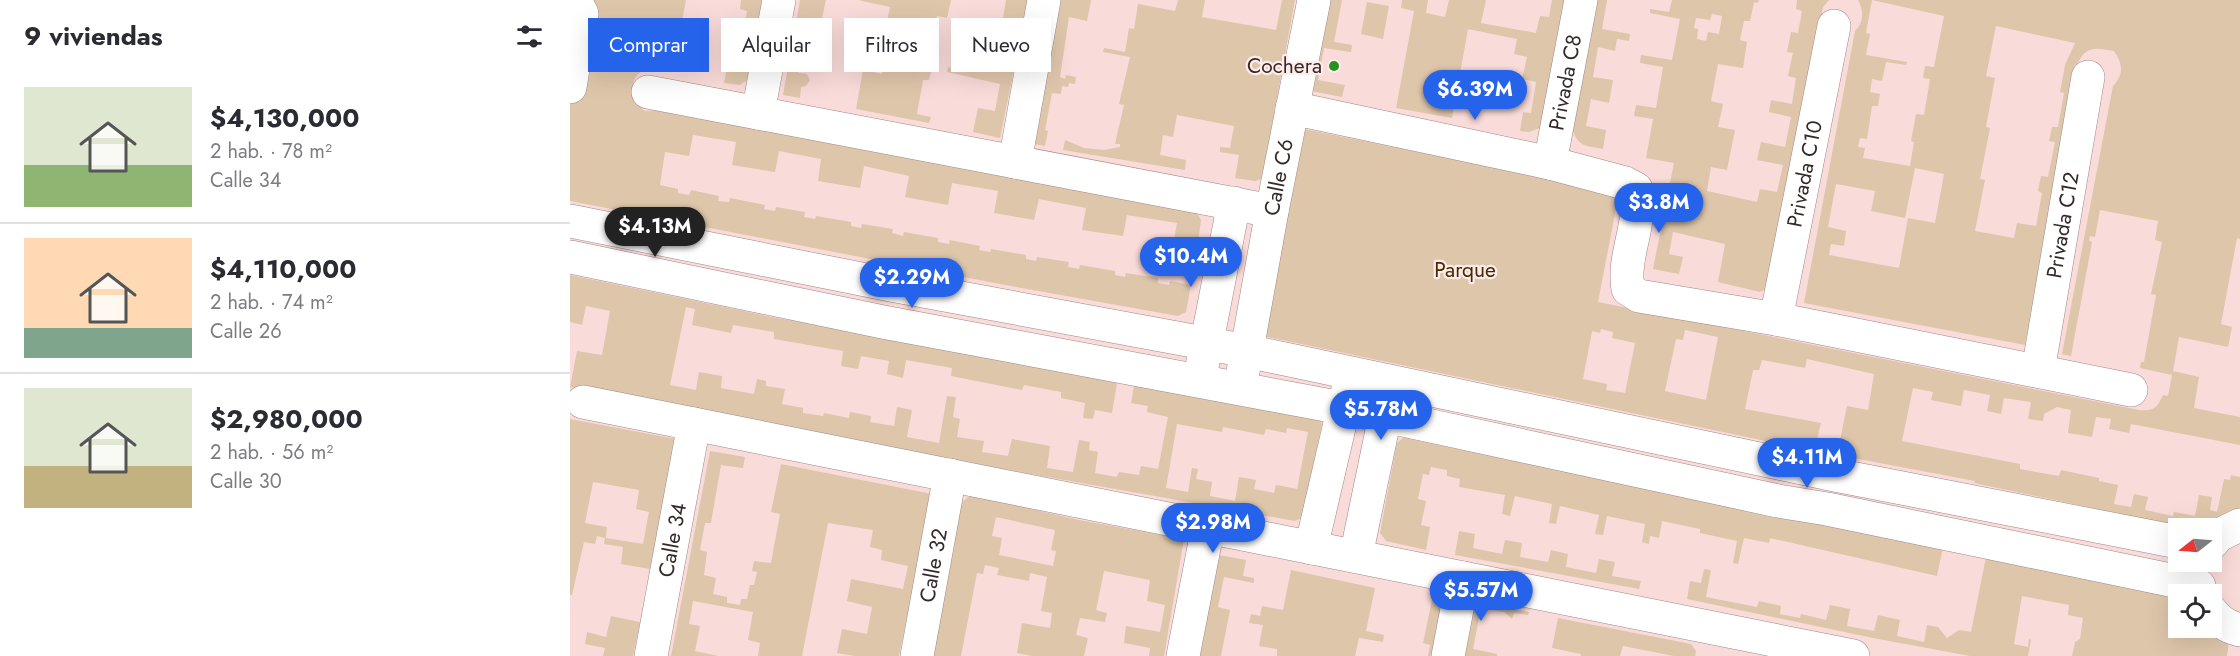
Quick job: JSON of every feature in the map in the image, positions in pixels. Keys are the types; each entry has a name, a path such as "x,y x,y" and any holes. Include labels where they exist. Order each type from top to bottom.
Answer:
{"street":[{"path":"570,87 582,14 575,0"},
{"path":"758,113 779,0"},
{"path":"1015,162 1044,0"},
{"name":"Calle C6","path":"1240,389 1272,211 1314,0"},
{"name":"Privada C8","path":"1550,163 1581,0"},
{"name":"Privada C10","path":"1776,319 1834,26"},
{"name":"Privada C12","path":"2038,371 2088,78"},
{"path":"648,92 1272,211"},
{"path":"1292,108 1550,163 1625,183 1636,189 1639,203 1626,276 1628,289 1640,296 1776,319 2131,390"},
{"name":"Calle C6","path":"1199,382 1234,203"},
{"path":"570,221 891,285 1247,351 1835,475 2168,540"},
{"path":"625,268 636,234"},
{"path":"570,257 883,322 1385,416 1778,501 1827,509 2184,584"},
{"path":"883,322 891,285"},
{"path":"936,332 944,295"},
{"path":"1311,548 1352,373"},
{"path":"1356,556 1393,381"},
{"path":"583,402 1463,578 1718,643 1853,656"},
{"name":"Calle 34","path":"651,656 694,424"},
{"path":"1778,501 1787,465"},
{"name":"Calle 32","path":"916,656 950,475"},
{"path":"1827,509 1835,475"},
{"path":"2222,534 2240,525"},
{"path":"1183,656 1208,527"},
{"path":"1448,656 1463,578"},
{"path":"2222,622 2240,630"}],"green space":[{"path":"570,0 686,0 683,18 588,18 588,72 641,72 635,79 633,92 635,99 645,111 658,110 1196,211 1201,220 1197,249 1173,245 1177,223 1127,215 1123,236 1082,230 1086,208 1039,199 1034,220 994,213 998,191 952,183 948,205 905,197 909,176 864,166 860,188 818,181 821,159 779,151 775,172 732,165 736,142 693,135 689,156 665,152 660,185 678,189 678,193 689,195 691,190 719,196 718,201 729,202 730,198 765,205 764,209 775,211 776,207 805,212 804,217 815,219 816,216 851,222 851,226 861,228 862,224 893,229 892,233 903,236 904,232 938,238 938,242 949,244 950,240 980,246 979,250 990,252 991,249 1026,255 1026,259 1036,261 1037,257 1069,262 1068,267 1079,269 1080,265 1115,271 1115,275 1125,277 1126,273 1158,278 1158,283 1169,285 1170,281 1191,285 1186,312 1178,316 570,201"},
{"path":"741,0 762,0 759,18 746,18 747,11 740,9"},
{"path":"800,0 826,0 822,18 797,18"},
{"path":"858,0 951,0 947,18 937,16 937,18 888,18 890,7"},
{"path":"1006,0 1028,0 1024,18 1003,18"},
{"path":"1061,0 1091,0 1087,21 1069,17 1060,77 1065,79 1066,75 1076,77 1075,84 1069,83 1068,87 1062,86 1061,94 1052,93 1045,130 1048,131 1045,146 1034,144 1048,72 1051,72 1051,53"},
{"path":"1178,0 1205,0 1202,17 1276,30 1282,0 1295,0 1262,179 1255,181 1235,178 1239,155 1220,152 1220,147 1230,148 1234,126 1177,115 1173,137 1163,135 1160,155 1186,160 1185,170 1063,150 1065,140 1084,148 1104,150 1120,147 1120,144 1115,144 1124,105 1119,104 1130,57 1103,52 1104,48 1125,52 1129,28 1134,29 1138,4 1175,11"},
{"path":"1328,0 1342,0 1334,42 1352,45 1351,52 1324,48 1318,80 1345,85 1342,97 1311,91"},
{"path":"1402,0 1428,0 1426,13 1445,17 1449,0 1486,0 1481,23 1536,33 1540,16 1549,17 1552,0 1565,0 1551,85 1540,128 1529,132 1520,131 1523,112 1531,113 1536,82 1522,79 1527,57 1514,54 1517,39 1468,29 1452,118 1396,108 1414,11 1401,8"},
{"path":"1598,0 1607,0 1602,29 1630,34 1629,41 1617,39 1615,51 1598,47 1593,77 1613,80 1609,103 1591,99 1586,126 1606,130 1603,149 1581,143 1573,131"},
{"path":"1672,0 1759,0 1758,3 1754,2 1750,21 1744,21 1740,40 1747,42 1743,68 1718,64 1711,101 1723,104 1718,127 1735,130 1727,170 1711,167 1707,191 1757,202 1760,189 1777,192 1783,165 1757,160 1761,142 1785,147 1791,117 1769,112 1771,100 1792,104 1796,78 1788,76 1793,53 1787,52 1791,32 1798,33 1802,11 1796,9 1797,0 1829,0 1823,7 1772,287 1760,292 1718,282 1725,244 1673,232 1669,254 1683,257 1679,274 1653,269 1674,163 1646,158 1653,119 1634,116 1636,105 1656,108 1663,67 1640,63 1641,55 1672,60 1680,19 1650,13 1650,9 1669,12","holes":["1712,14 1722,16 1719,34 1708,32 1706,41 1697,39 1698,29 1694,28 1696,18 1710,20"]},
{"name":"Parque","path":"1858,0 1872,0 2240,0 2240,239 2237,238 2221,324 2232,327 2228,347 2179,337 2173,371 2199,377 2194,408 2240,417 2240,445 2131,424 2129,433 2109,429 2111,419 2096,417 2092,437 2068,433 2071,410 2057,407 2044,414 2043,421 2028,419 2031,402 2004,398 2001,414 1987,411 1990,395 1964,390 1961,406 1931,400 1933,392 1913,388 1902,441 2020,464 2020,469 2059,476 2061,470 2099,478 2099,481 2118,485 2114,504 2131,507 2134,494 2148,497 2145,510 2173,516 2174,512 2195,516 2199,495 2212,497 2210,510 2217,512 2224,479 2230,480 2231,475 2240,477 2240,512 2222,522 2222,518 2168,518 2168,524 1974,483 1975,481 1837,455 1847,406 1868,410 1874,374 1807,359 1805,368 1762,360 1759,370 1753,370 1745,409 1821,423 1814,451 1263,336 1304,129 1619,193 1598,302 2139,410 2154,408 2163,395 2168,396 2172,375 2140,368 2141,362 2144,362 2156,295 2151,294 2162,242 2155,240 2158,221 2100,210 2095,237 2090,236 2089,241 2092,242 2071,356 2062,354 2113,86 2121,73 2121,65 2114,51 2093,49 2085,53 2078,63 2046,244 2025,345 1804,303 1855,31 1861,20 1862,12","holes":["1872,0 1944,16 1934,67 1925,66 1923,78 1930,79 1924,115 1916,114 1911,141 1914,142 1910,166 1863,158 1865,148 1858,147 1860,138 1867,139 1872,106 1878,106 1880,94 1870,92 1872,79 1882,81 1886,62 1906,65 1907,62 1866,55 1870,34 1866,33","1996,26 2075,43 2065,65 2060,92 2064,93 2058,127 2052,127 2049,141 2055,142 2048,177 2041,176 2038,191 2042,193 2036,226 2017,223 2014,238 1975,231 1985,180 1980,179 1990,128 1986,127 1995,78 1986,76","1915,168 1944,174 1935,223 1908,218 1899,268 1829,255 1831,244 1844,246 1846,231 1828,227 1836,184 1875,191 1871,211 1905,218","1601,329 1613,332 1612,338 1635,343 1625,393 1606,390 1607,384 1583,379 1592,331 1600,333","1685,330 1718,337 1706,400 1665,391 1676,339 1683,340"]},
{"path":"1367,2 1389,6 1383,39 1361,34"},
{"path":"948,67 951,68 951,72 1013,72 1000,138 973,132 978,108 995,111 1000,84 947,72"},
{"path":"726,72 748,72 747,80 740,85 724,83"},
{"path":"787,72 807,74 810,80 806,86 801,87 800,98 783,95"},
{"path":"863,72 882,74 882,72 931,72 929,80 923,80 917,114 931,117 929,123 856,109"},
{"path":"570,275 777,318 1318,414 1322,424 1302,518 1295,521 1025,473 570,387 577,351 602,355 610,311 586,306 582,325 570,322","holes":["686,307 695,309 692,325 731,333 733,325 774,332 774,339 843,351 841,366 858,369 861,356 889,361 887,374 903,378 906,360 952,368 951,376 1022,390 1024,385 1061,392 1061,398 1085,403 1083,418 1093,419 1095,410 1112,413 1117,383 1134,386 1131,403 1148,406 1147,412 1168,417 1158,469 1141,466 1139,475 1119,472 1117,477 1095,473 1098,452 1089,450 1090,442 1079,440 1073,472 1047,468 1050,446 1012,439 1008,456 982,452 984,441 957,437 960,419 953,417 956,397 947,396 939,443 907,437 912,410 897,407 894,426 870,422 871,416 850,412 849,418 824,413 823,416 803,413 803,408 782,404 785,389 766,386 766,381 757,379 754,394 721,388 722,376 699,372 696,390 670,385","1177,424 1222,432 1223,427 1264,435 1266,429 1286,433 1287,428 1308,432 1297,489 1276,485 1274,493 1254,489 1256,480 1239,477 1235,501 1210,496 1212,482 1196,479 1198,469 1192,468 1188,492 1166,488"]},
{"path":"570,419 676,439 650,569 621,564 623,547 604,544 605,538 597,536 595,544 584,542 572,595 570,595","holes":["593,482 639,490 636,509 649,512 643,544 606,538 607,527 585,523"]},
{"path":"1405,436 1943,547 1937,576 1770,538 1769,543 1744,538 1738,564 1733,563 1737,541 1700,533 1700,529 1662,521 1659,538 1650,536 1649,544 1642,542 1645,524 1607,516 1603,535 1595,534 1599,515 1560,506 1556,524 1549,523 1552,504 1515,496 1510,516 1502,514 1505,495 1459,487 1460,479 1447,476 1447,470 1431,467 1429,475 1423,474 1418,499 1426,501 1421,525 1430,527 1426,550 1386,541 1380,533 1397,443"},
{"path":"710,451 745,457 743,468 721,465 711,523 705,523 700,550 707,552 704,575 716,578 713,594 727,597 727,603 740,605 741,599 747,599 750,585 754,585 757,572 752,571 754,561 771,563 780,514 771,512 781,464 932,494 899,656 855,656 837,653 842,629 867,634 872,607 847,601 851,579 903,589 908,566 881,560 882,550 870,547 873,530 828,523 802,656 758,656 760,643 748,640 753,612 693,601 689,624 700,626 695,651 718,656 671,656"},
{"path":"971,495 1079,520 1184,539 1164,656 1149,656 1150,648 1124,643 1126,626 1160,632 1165,605 1147,601 1150,580 1104,571 1096,610 1107,613 1105,622 1080,618 1076,635 1088,638 1084,656 1032,656 1017,653 1022,623 1050,628 1052,613 1041,611 1047,577 1030,573 1029,581 997,575 999,568 985,565 983,574 977,573 961,656 932,656 962,502","holes":["996,517 1055,530 1051,550 1056,551 1053,566 999,555 1002,538 992,536"]},
{"path":"1459,531 1475,534 1473,548 1502,554 1505,540 1522,543 1520,557 1548,562 1551,550 1568,554 1566,567 1596,573 1599,559 1615,562 1612,576 1641,581 1639,589 1455,555"},
{"path":"1219,555 1246,560 1243,576 1254,578 1254,583 1224,577 1218,607 1230,610 1221,656 1199,656"},
{"path":"1986,557 2168,592 2168,638 2222,638 2222,635 2229,640 2227,656 2072,656 2075,642 2080,639 2083,618 2068,615 2069,605 2022,596 2014,644 2028,647 2029,639 2031,640 2028,656 1970,656 1687,599 1690,581 1701,583 1704,569 1711,570 1706,597 1757,607 1759,601 1781,606 1780,614 1800,618 1801,614 1826,620 1830,605 1850,609 1847,626 1874,631 1878,615 1900,620 1897,636 1924,642 1927,625 1938,627 1947,638 1959,630 1971,632"},
{"path":"1291,570 1375,588 1366,631 1384,635 1383,642 1359,638 1355,656 1277,656 1277,649 1259,646 1263,625 1249,623 1251,614 1260,616 1262,606 1283,610"},
{"path":"1432,600 1442,601 1431,656 1428,656 1430,645 1423,643"},
{"path":"1481,602 1529,612 1528,615 1514,613 1512,619 1504,612 1481,608 1473,649 1497,654 1497,656 1465,656 1475,605"},
{"path":"611,616 640,622 633,656 603,656 605,648 585,644 587,632 606,637"},
{"path":"1558,618 1691,644 1696,651 1695,656 1674,656 1623,646 1620,656 1581,656 1581,654 1552,648"}],"place":[{"name":"Cochera","path":"1334,66"}]}
